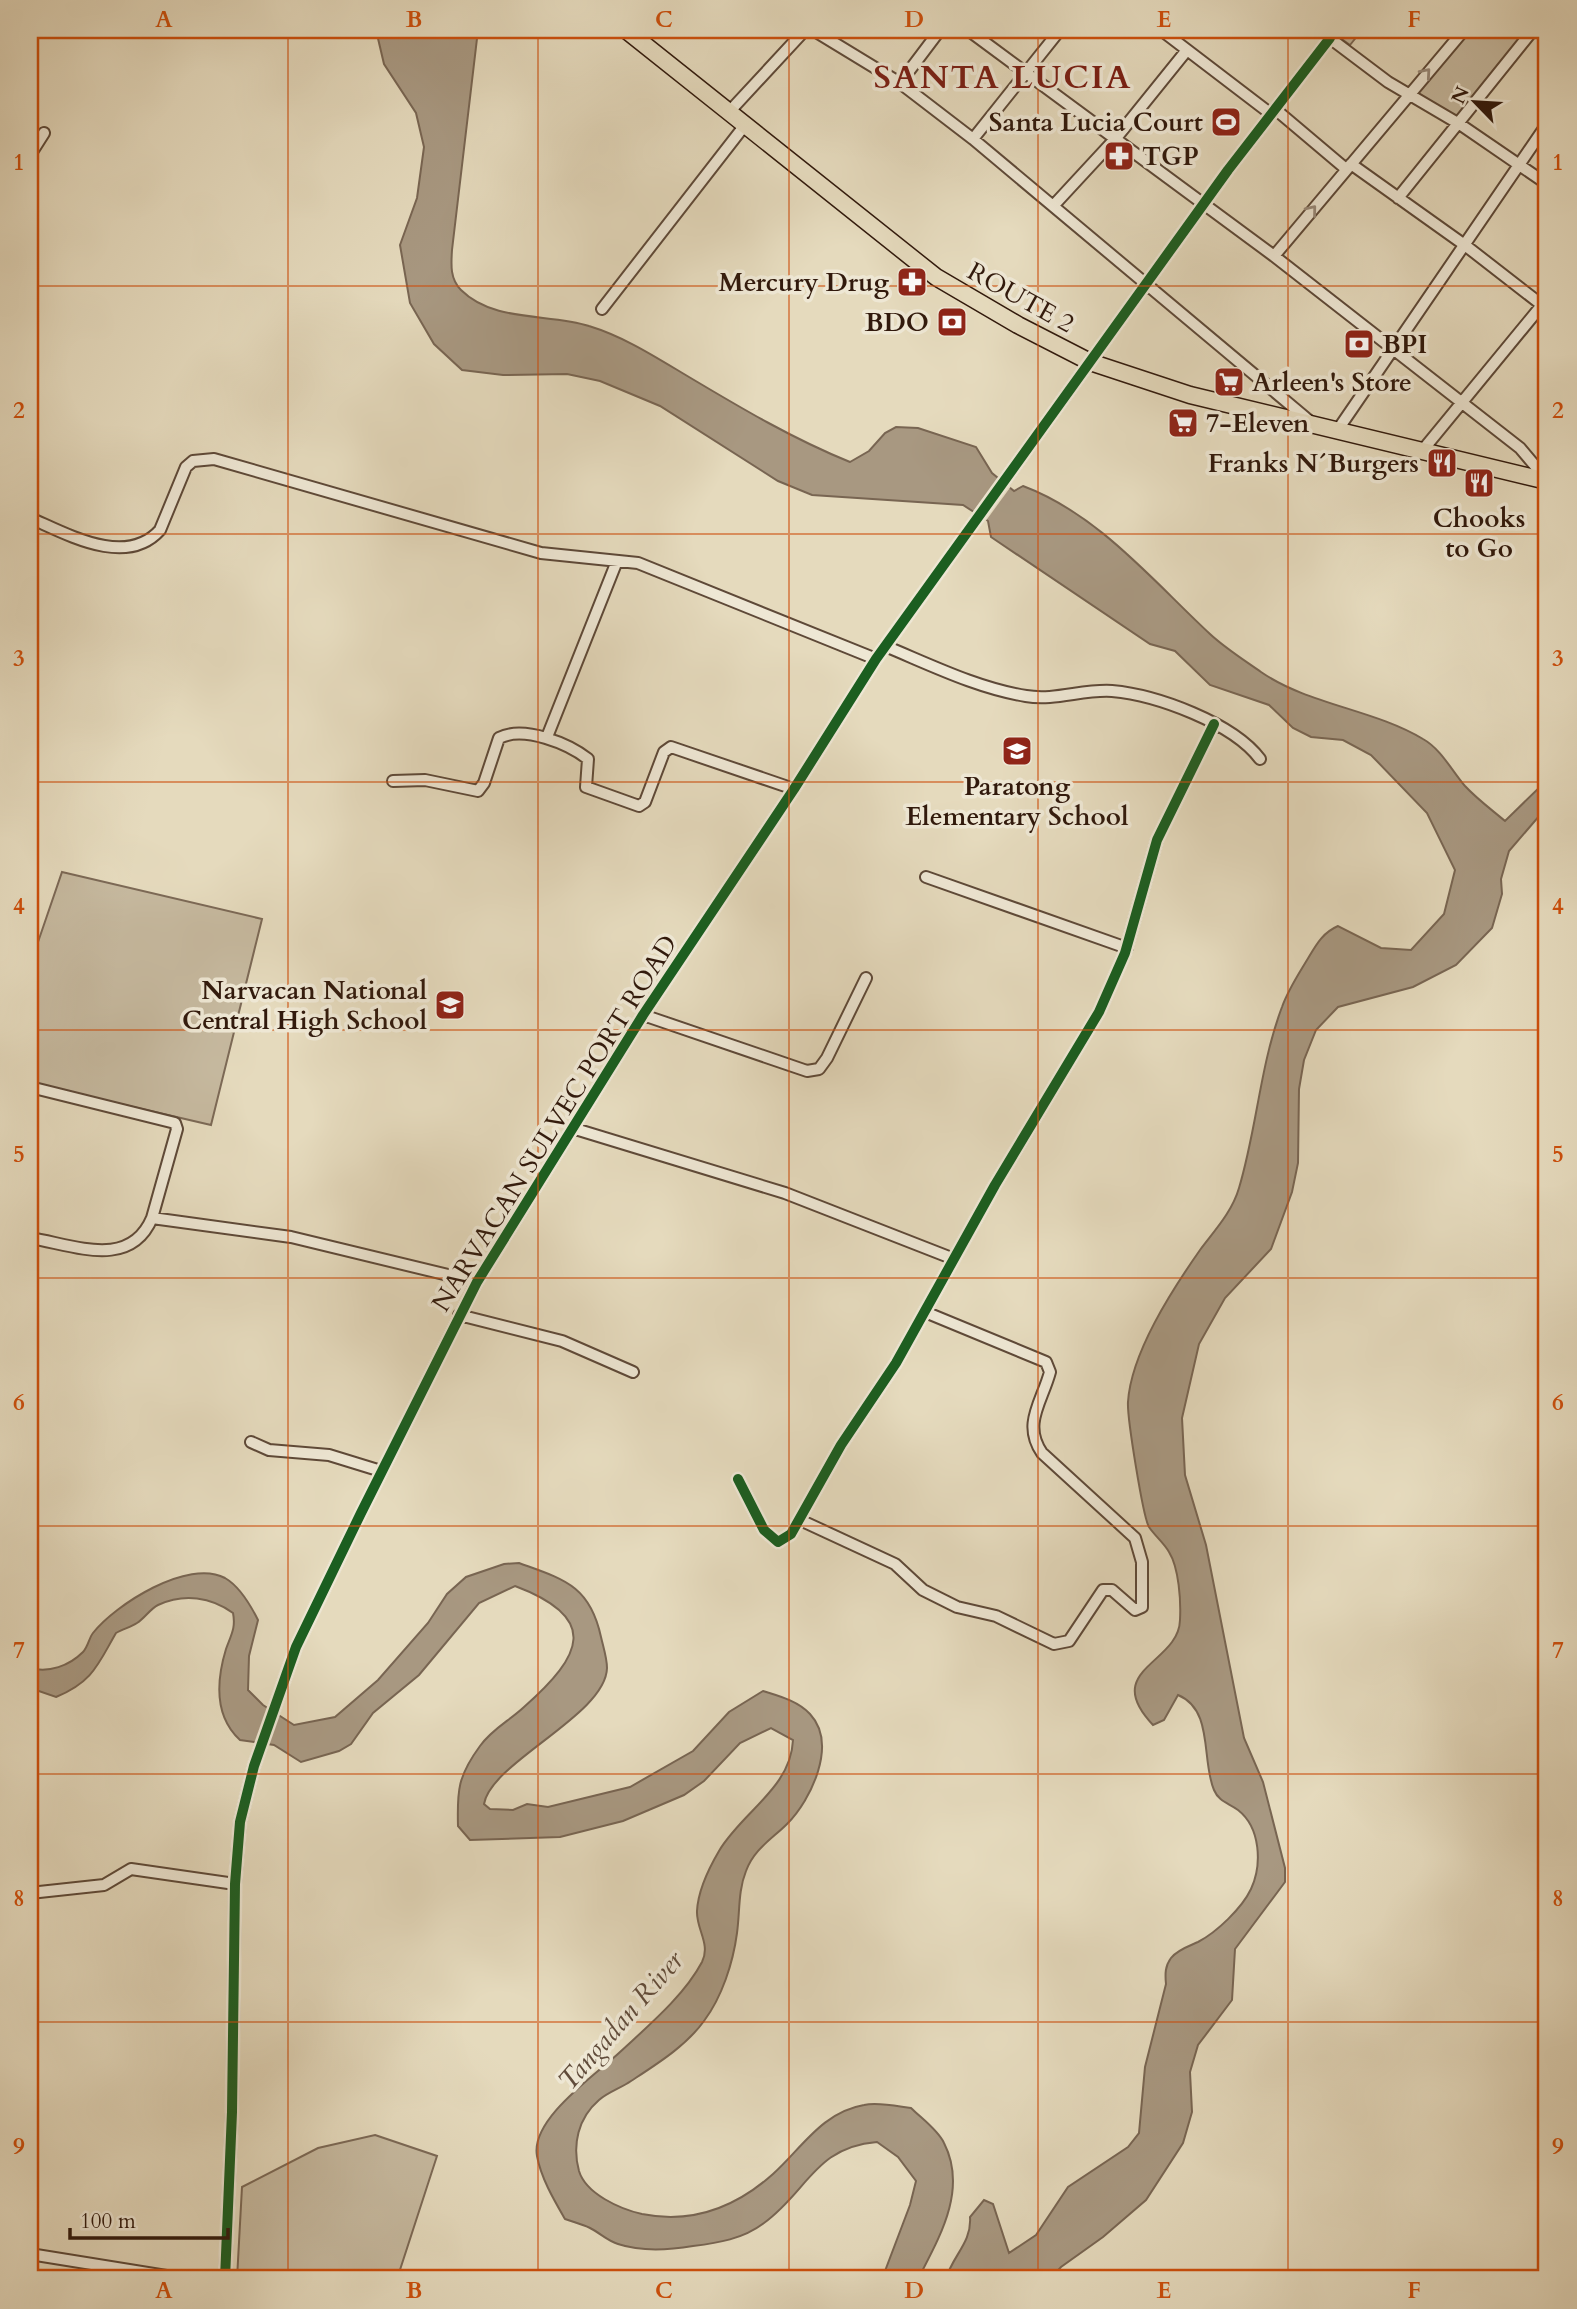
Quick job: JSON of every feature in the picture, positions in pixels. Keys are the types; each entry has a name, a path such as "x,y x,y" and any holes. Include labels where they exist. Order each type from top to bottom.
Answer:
{"highway":[{"name":"ROUTE 2","path":"626,30 936,277 1018,325 1090,362 1190,395 1547,481"}],"street":[{"path":"729,112 805,30"},
{"path":"814,30 900,83 973,139 1314,425"},
{"path":"900,83 940,30"},
{"path":"968,30 1274,256 1520,448 1547,481"},
{"path":"973,139 1060,30"},
{"path":"1161,30 1544,302 1422,451"},
{"path":"1319,30 1407,94 1457,122 1547,184"},
{"path":"1274,256 1407,94 1464,30"},
{"path":"1398,198 1533,30"},
{"name":"NARVACAN SULVEC PORT ROAD","path":"225,2279 232,2112 235,1884 240,1822 261,1746 296,1647 381,1471 477,1282 643,1015 794,789 876,659 977,516 1273,111 1330,38"},
{"path":"1054,205 1116,138 1187,50"},
{"path":"1337,431 1521,167 1547,124"},
{"path":"602,309 745,125"},
{"path":"30,155 44,134"},
{"path":"30,518 74,537 102,545 131,548 152,538 160,530 186,467 193,461 214,459 529,550 617,561 658,570 876,659"},
{"path":"547,737 617,561"},
{"path":"885,646 962,678 1029,697 1113,691 1163,703 1242,739 1260,759"},
{"path":"738,1479 754,1513 774,1541 783,1541 800,1520 841,1445 925,1311 1098,1012 1127,948 1157,840 1214,724"},
{"path":"393,782 425,780 478,791 484,783 499,737 547,737 589,760 586,787 639,806 645,802 664,752 671,747 794,789"},
{"path":"926,877 1127,948"},
{"path":"643,1015 807,1071 819,1069 827,1058 866,978"},
{"path":"30,1087 175,1124 177,1129 152,1218 132,1247 117,1251 30,1238"},
{"path":"572,1128 785,1193 954,1259"},
{"path":"152,1218 291,1237 477,1282"},
{"path":"800,1520 895,1564 931,1595 968,1611 996,1616 1054,1644 1069,1641 1103,1590 1112,1590 1135,1610 1142,1607 1142,1562 1135,1538 1042,1453 1035,1442 1032,1424 1050,1372 1046,1362 925,1311"},
{"path":"459,1315 562,1342 633,1372"},
{"path":"251,1442 269,1450 329,1455 381,1471"},
{"path":"30,1893 104,1885 131,1869 235,1884"},
{"path":"30,2254 185,2279"}],"shaded area":[{"path":"376,30 478,30 451,261 457,286 474,300 489,308 523,316 574,322 615,336 768,422 850,462 869,451 885,433 896,427 918,428 976,447 992,473 1014,491 1023,486 1076,513 1146,571 1216,639 1261,672 1300,692 1404,729 1429,743 1470,791 1505,821 1547,780 1547,807 1509,851 1501,879 1502,894 1492,928 1456,965 1413,987 1338,1007 1316,1030 1304,1060 1299,1089 1298,1163 1292,1192 1271,1249 1225,1298 1199,1344 1182,1418 1185,1475 1206,1545 1244,1738 1263,1782 1285,1868 1285,1882 1235,1949 1232,2000 1198,2045 1190,2072 1192,2112 1183,2143 1146,2200 1103,2237 1061,2267 1050,2279 946,2279 965,2242 970,2217 984,2200 993,2204 1009,2253 1036,2235 1068,2187 1128,2147 1139,2133 1145,2067 1166,1984 1168,1964 1176,1953 1205,1938 1235,1911 1251,1889 1258,1858 1255,1837 1246,1818 1221,1800 1214,1790 1205,1737 1197,1712 1189,1702 1178,1695 1164,1720 1153,1725 1139,1706 1135,1691 1138,1679 1176,1635 1180,1612 1175,1567 1167,1549 1149,1527 1143,1505 1128,1411 1131,1383 1145,1343 1166,1303 1236,1197 1275,1029 1287,995 1313,949 1324,936 1338,926 1381,948 1411,950 1444,914 1455,870 1427,813 1371,755 1343,740 1311,737 1293,728 1269,705 1210,685 1175,651 1150,644 991,537 988,521 963,505 812,495 778,481 660,406 600,381 567,374 503,375 462,370 434,344 410,303 400,245 417,198 424,147 416,113 384,64"},
{"path":"1329,30 1362,30 1350,45"},
{"path":"1469,30 1529,30 1456,118 1413,93"},
{"path":"62,872 262,919 211,1125 30,1083 30,944 37,945"},
{"path":"519,1563 561,1580 582,1595 596,1620 607,1668 602,1686 588,1703 506,1772 491,1788 484,1804 490,1809 513,1810 527,1804 548,1807 630,1787 693,1751 729,1712 763,1691 805,1709 818,1726 822,1740 818,1771 805,1801 749,1863 740,1894 733,1956 716,2001 697,2030 680,2046 641,2075 603,2097 586,2115 578,2132 576,2151 583,2179 605,2199 633,2212 660,2217 696,2214 728,2204 759,2186 813,2133 836,2115 869,2104 911,2108 934,2129 944,2143 951,2161 953,2178 948,2213 918,2279 882,2279 910,2205 916,2181 898,2157 877,2142 839,2152 826,2161 779,2211 748,2233 721,2242 665,2249 618,2244 590,2228 565,2219 548,2189 537,2156 538,2142 554,2113 567,2098 665,2010 686,1987 702,1962 705,1949 697,1911 705,1880 729,1837 775,1786 784,1772 793,1740 771,1728 740,1743 704,1781 684,1795 623,1821 560,1837 470,1840 458,1826 460,1784 467,1766 490,1735 524,1707 559,1671 574,1639 571,1625 561,1611 542,1598 515,1586 479,1603 419,1675 373,1713 351,1744 339,1751 301,1762 274,1745 240,1740 225,1720 219,1698 220,1674 234,1618 233,1613 206,1600 178,1599 155,1607 137,1623 116,1633 93,1671 78,1685 56,1697 30,1688 30,1668 51,1669 77,1657 85,1650 92,1635 103,1622 135,1598 173,1579 210,1573 225,1578 235,1586 258,1620 249,1656 248,1690 263,1705 294,1725 335,1717 378,1680 428,1623 447,1594 466,1577 504,1564"},
{"path":"375,2135 437,2156 397,2279 237,2279 242,2187 318,2148"}],"pier":[{"path":"1000,475 1012,485 985,522 972,513"}],"cycle path":[{"path":"225,2279 232,2112 235,1884 240,1822 254,1766 296,1647 361,1513 477,1282 643,1015 794,789 876,659 1228,170 1330,38"},
{"path":"738,1479 764,1530 778,1542 791,1534 841,1445 896,1363 995,1185 1099,1012 1125,953 1157,840 1214,724"}],"place":[{"name":"Santa Lucia Court","path":"1226,122"},
{"name":"TGP","path":"1119,156"},
{"name":"Mercury Drug","path":"912,282"},
{"name":"BDO","path":"952,322"},
{"name":"BPI","path":"1359,344"},
{"name":"Arleen's Store","path":"1229,382"},
{"name":"7-Eleven","path":"1183,423"},
{"name":"Franks N´Burgers","path":"1442,463"},
{"name":"Chooks to Go","path":"1479,483"},
{"name":"Paratong Elementary School","path":"1017,751"},
{"name":"Narvacan National Central High School","path":"450,1005"}],"district":[{"name":"SANTA LUCIA","path":"1003,76"}],"water label":[{"name":"Tangadan River","path":"620,2020"}]}
